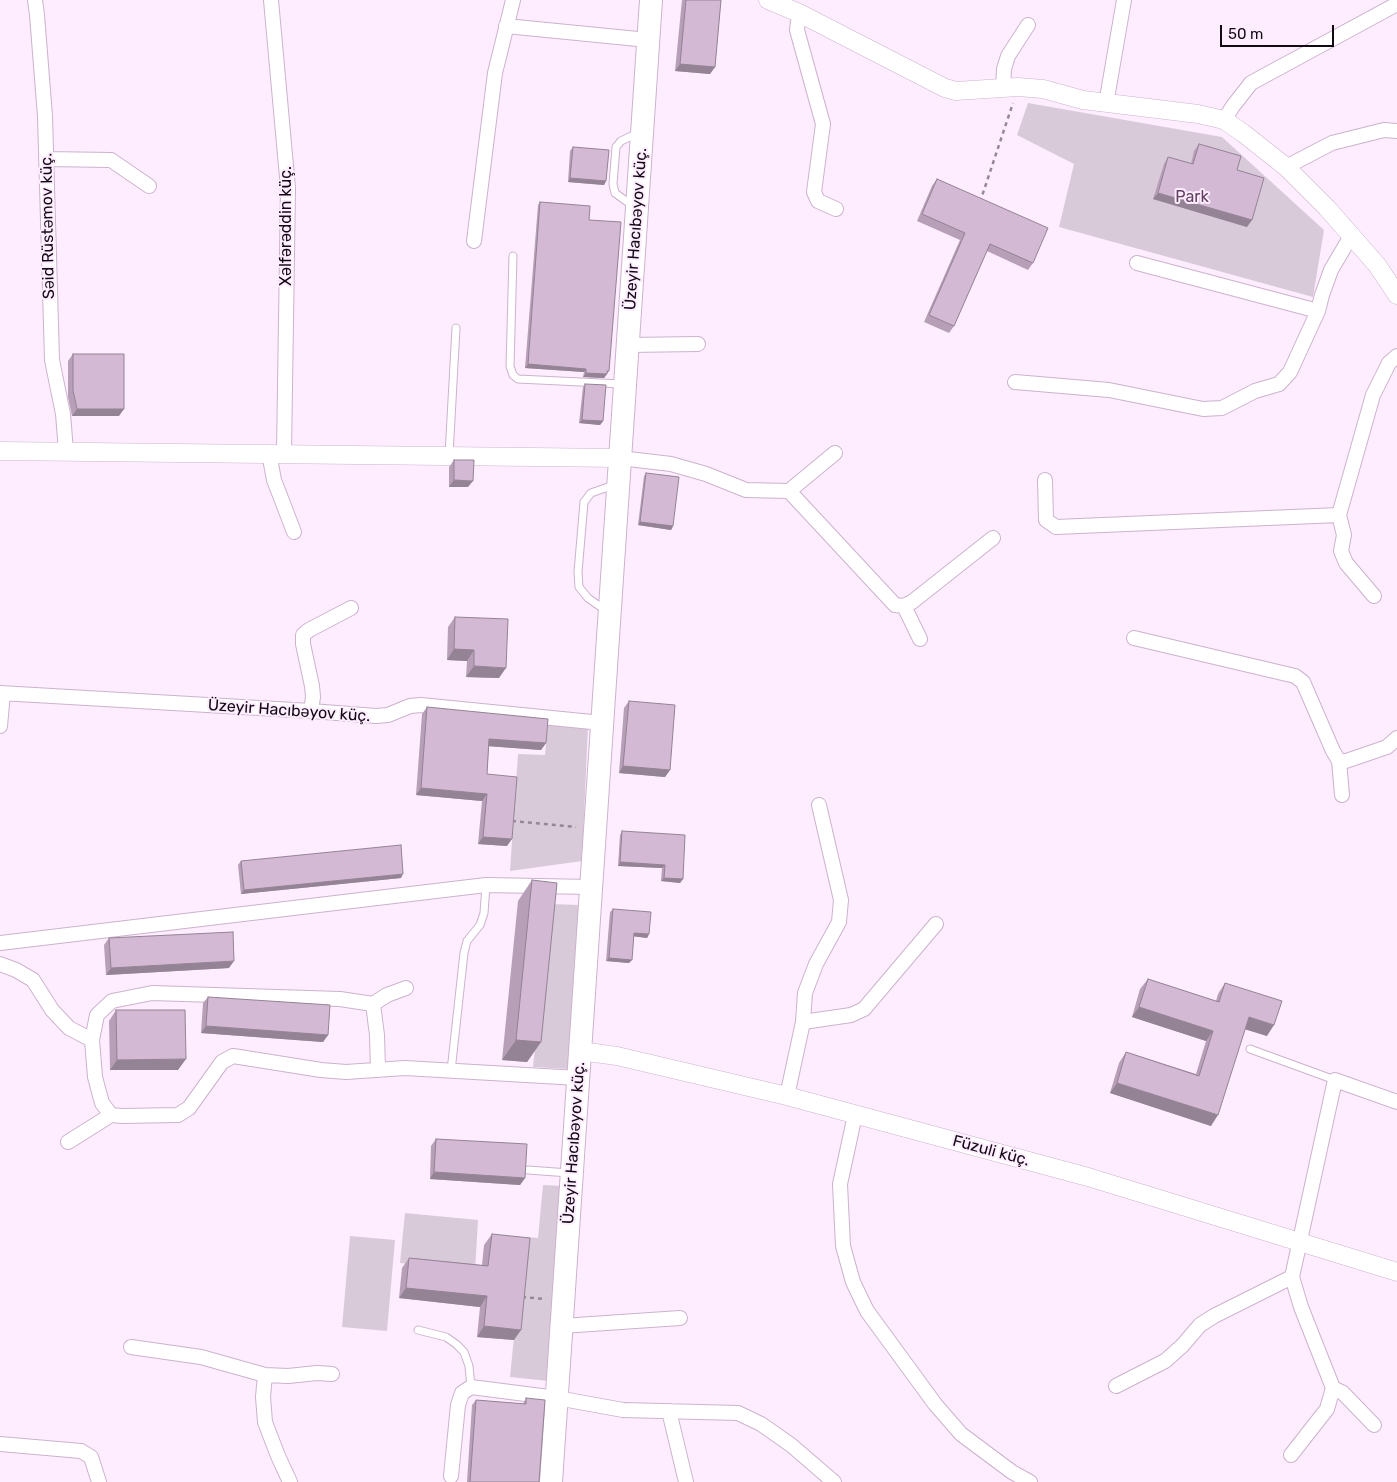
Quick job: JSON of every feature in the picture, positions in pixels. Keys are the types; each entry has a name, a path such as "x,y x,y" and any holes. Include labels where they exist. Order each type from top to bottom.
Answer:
{"main road":[{"name":"Üzeyir Hacıbəyov küç.","path":"551,1482 651,0"}],"street":[{"name":"Səid Rüstəmov küç.","path":"35,0 45,107 52,360 64,423 66,451"},
{"name":"Xəlfərəddin küç.","path":"271,0 288,188 274,480 294,532"},
{"path":"474,241 495,73 513,0"},
{"path":"768,0 799,13 945,88 956,91 1011,88 1043,89 1082,100 1198,114 1224,120 1286,167 1327,208 1377,265 1397,295"},
{"path":"1106,104 1124,0"},
{"path":"1224,120 1232,106 1251,83 1397,4"},
{"path":"799,13 797,30 823,124 814,192 818,201 836,210"},
{"path":"1011,88 1004,70 1008,56 1028,25"},
{"path":"506,26 648,40"},
{"path":"1286,167 1332,143 1384,130 1397,131"},
{"path":"46,160 111,160 149,186"},
{"path":"1015,382 1109,390 1203,410 1222,408 1255,391 1278,384 1290,372 1318,311 1331,270 1351,236"},
{"path":"1137,263 1318,311"},
{"path":"628,345 698,344"},
{"path":"1374,596 1346,563 1341,551 1344,535 1339,515 1373,395 1389,363 1397,356"},
{"path":"0,451 620,458 671,464 706,474 746,490 789,491 835,454"},
{"path":"1045,480 1046,520 1056,527 1339,515"},
{"path":"789,491 895,605 904,606 912,602 993,538"},
{"path":"904,606 920,639"},
{"path":"311,711 313,691 303,644 303,635 351,608"},
{"path":"1134,638 1295,676 1303,682 1339,761 1342,795"},
{"name":"Üzeyir Hacıbəyov küç.","path":"0,726 1,693 376,716 388,715 410,706 421,704 602,723"},
{"path":"1339,761 1346,761 1387,746 1397,738"},
{"path":"787,1096 803,1022 805,992 816,964 839,922 841,900 819,805"},
{"path":"0,943 486,885 591,887"},
{"path":"803,1022 851,1015 864,1009 936,924"},
{"path":"0,964 16,970 33,980 52,1010 69,1028 92,1040"},
{"path":"110,1115 102,1103 95,1077 92,1040 97,1015 112,1000 152,993 340,999 373,1004 406,988"},
{"path":"373,1004 377,1035 378,1070"},
{"name":"Füzuli küç.","path":"580,1051 623,1057 787,1096 1088,1177 1397,1272"},
{"path":"68,1142 110,1115 178,1115 189,1108 222,1062 233,1056 346,1072 405,1068 578,1078"},
{"path":"1291,1455 1326,1409 1333,1388 1301,1307 1292,1277 1335,1080 1397,1102"},
{"path":"855,1115 840,1184 843,1246 853,1282 867,1311 935,1404 961,1434 1012,1472 1030,1482"},
{"path":"1116,1386 1165,1360 1182,1346 1200,1325 1214,1316 1292,1277"},
{"path":"562,1326 680,1318"},
{"path":"131,1347 201,1357 265,1375 332,1374"},
{"path":"265,1375 263,1397 266,1422 290,1482"},
{"path":"451,1476 458,1405 462,1393 471,1387 557,1398 623,1410 738,1413 761,1424 791,1445 834,1482"},
{"path":"1333,1388 1343,1393 1374,1425"},
{"path":"669,1411 686,1482"},
{"path":"0,1444 81,1451 91,1457 99,1482"}],"lane":[{"path":"513,256 510,366 513,375 518,379 625,384"},
{"path":"448,456 456,328"},
{"path":"610,613 588,598 579,587 578,572 584,502 591,492 618,483"},
{"path":"451,1071 464,953 467,941 480,925 484,913 486,885"},
{"path":"1250,1049 1335,1080"},
{"path":"528,1170 572,1173"},
{"path":"418,1330 446,1337 464,1352 471,1387"}],"path":[{"path":"978,206 1011,88"},
{"path":"509,820 595,829"},
{"path":"518,1297 563,1301"}],"green space":[{"name":"Park","path":"1028,103 1222,137 1324,230 1313,297 1059,227 1074,164 1017,135"},
{"path":"548,722 588,726 582,861 510,871 518,754 545,755"},
{"path":"550,904 579,905 569,1069 533,1067"},
{"path":"543,1185 562,1186 549,1381 510,1377 524,1237 538,1238"},
{"path":"405,1213 478,1220 475,1271 400,1263"},
{"path":"350,1236 395,1240 387,1331 342,1327"}],"building":[{"path":"686,0 721,0 715,67 680,64"},
{"path":"1199,144 1241,156 1237,170 1264,178 1252,220 1158,193 1168,157 1193,164"},
{"path":"573,147 609,150 606,181 570,178"},
{"path":"937,179 1048,228 1033,263 990,244 954,326 929,315 965,233 922,214"},
{"path":"540,202 590,206 589,220 621,222 609,371 607,371 607,374 586,373 586,369 528,364"},
{"path":"73,354 124,354 124,409 77,409 73,390"},
{"path":"585,384 606,385 603,421 582,420"},
{"path":"454,460 474,460 473,481 454,480"},
{"path":"646,473 679,477 673,526 640,522"},
{"path":"455,617 508,619 506,668 474,666 474,650 454,649"},
{"path":"629,701 675,705 670,770 623,766"},
{"path":"427,707 548,719 546,743 489,739 487,774 517,777 512,839 483,837 487,794 421,788"},
{"path":"622,831 685,835 683,879 664,878 665,865 620,862"},
{"path":"401,845 403,874 244,890 241,861"},
{"path":"532,880 557,883 541,1042 516,1040"},
{"path":"613,909 651,912 649,934 634,933 632,960 609,958"},
{"path":"233,932 234,961 111,968 109,938"},
{"path":"1148,979 1219,1002 1225,983 1282,1001 1274,1025 1249,1017 1218,1115 1117,1083 1126,1052 1199,1076 1213,1031 1139,1007"},
{"path":"208,997 330,1005 328,1035 206,1026"},
{"path":"116,1010 185,1010 186,1059 117,1060"},
{"path":"436,1139 527,1144 525,1178 434,1172"},
{"path":"492,1234 530,1238 521,1330 484,1326 487,1296 406,1288 409,1258 488,1266"},
{"path":"526,1398 545,1400 539,1482 470,1482 476,1400 526,1404"}]}
